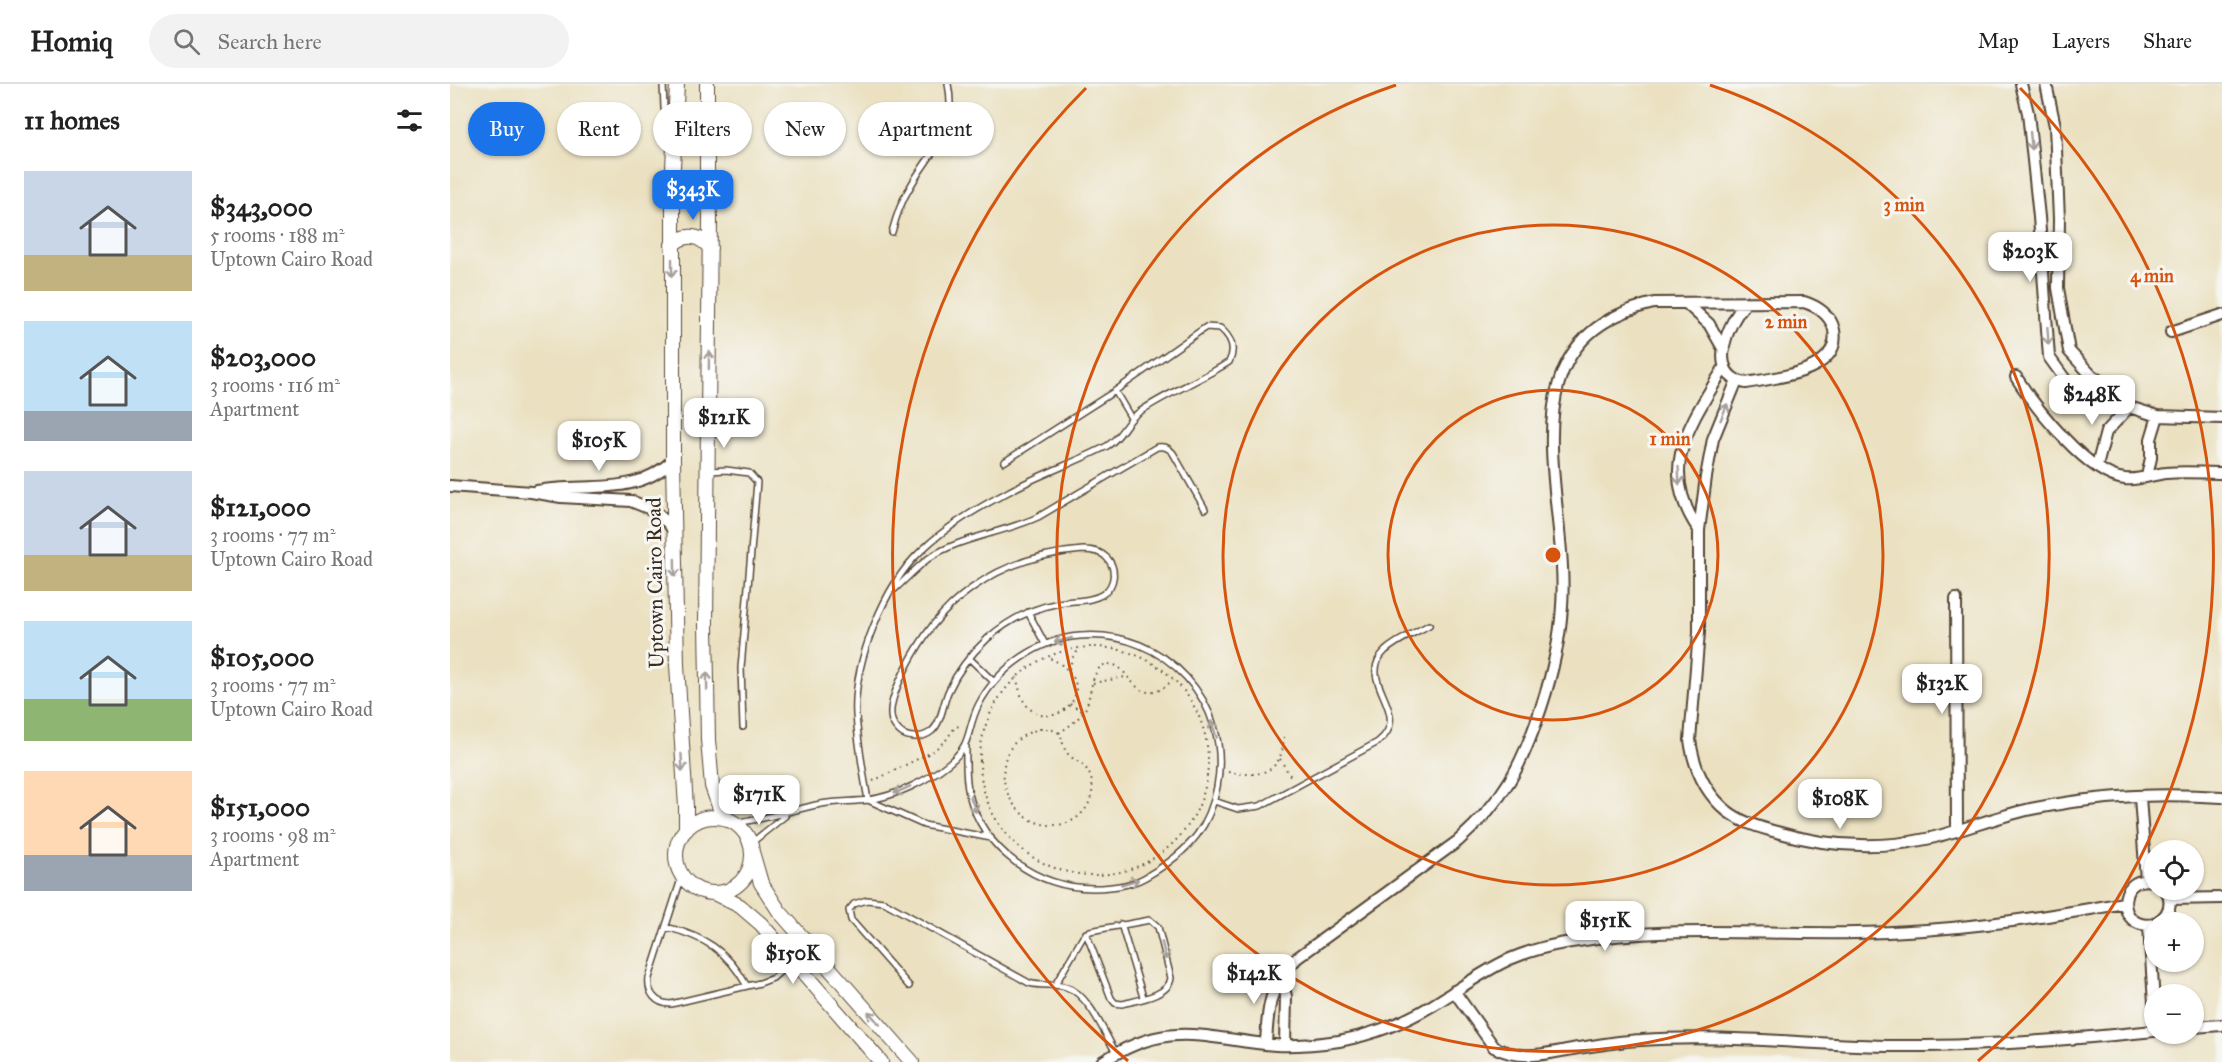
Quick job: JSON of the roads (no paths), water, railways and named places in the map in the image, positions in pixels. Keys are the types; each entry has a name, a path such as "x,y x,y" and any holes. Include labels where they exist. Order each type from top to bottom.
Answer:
{"street":[{"name":"Uptown Cairo Road","path":"676,102 677,84"},
{"path":"707,84 710,248 706,624 708,740 712,786 719,806 730,821 747,836 761,883 778,911 912,1062"},
{"path":"2021,84 2028,113 2039,217 2049,357 2072,389 2100,407 2129,408 2158,416 2222,418"},
{"path":"2046,84 2055,126 2059,219 2058,288 2070,351 2092,376 2115,390 2129,408"},
{"name":"Uptown Cairo Road","path":"674,156 672,245 673,460 677,665 686,830"},
{"path":"2039,217 2059,219"},
{"path":"672,245 688,236 700,238 710,248"},
{"path":"1266,1043 1268,1008 1281,978 1297,958 1458,841 1489,811 1515,775 1533,735 1550,679 1560,634 1563,597 1563,560 1551,430 1554,401 1561,372 1577,347 1587,336 1611,319 1654,303 1804,302 1824,313 1832,325 1834,333 1831,348 1821,362 1807,370 1746,383 1737,380 1732,377 1725,366 1724,351 1730,325 1746,303"},
{"path":"1686,303 1709,324 1724,351"},
{"path":"2171,332 2222,315"},
{"path":"2049,357 2070,351"},
{"path":"1699,530 1682,497 1678,474 1679,462 1690,425 1725,366"},
{"path":"2016,377 2050,424 2080,453 2109,474 2123,479 2176,472 2222,473"},
{"path":"1737,380 1713,439 1699,530 1699,632 1690,740 1696,768 1710,794 1727,811 1748,824 1786,835 1821,842 1880,845 1927,839 2035,808 2140,797 2222,797"},
{"path":"2097,466 2106,432 2129,408"},
{"path":"2147,476 2151,458 2151,439 2158,416"},
{"path":"531,492 561,487 620,486 640,482 658,473 673,460"},
{"path":"450,486 531,492 594,500 631,501 661,516 675,534"},
{"path":"594,487 594,500"},
{"path":"1956,599 1957,830"},
{"path":"2140,797 2145,840"},
{"path":"730,821 718,818 700,820 686,830 676,848 676,858 682,876 697,890 716,894 751,914 881,1062"},
{"path":"716,894 740,884 749,869 751,848"},
{"path":"2144,882 2130,887 2124,903 2128,915 2137,923 2144,923"},
{"path":"2204,897 2222,898"},
{"path":"1102,1062 1116,1053 1148,1040 1181,1034 1215,1035 1285,1045 1323,1043 1361,1035 1398,1022 1431,1006 1509,959 1548,947 1592,939 1682,932 1856,933 1937,929 2024,920 2124,903"},
{"path":"1281,978 1286,996 1285,1045"},
{"path":"1454,991 1494,1047 1524,1057 1608,1043 1668,1038 1950,1046 2144,1032"},
{"path":"2204,1027 2222,1025"}],"lane":[{"path":"663,84 664,102"},
{"path":"892,232 909,188 944,135 950,109 948,84"},
{"path":"868,800 856,713 861,662 869,638 891,592 910,563 921,550 959,521 1010,491 1110,445 1131,418 1229,362 1233,355 1233,348 1226,332 1214,326 1206,327 1115,391 1004,462"},
{"path":"1115,391 1131,418"},
{"path":"891,592 922,564 940,552 1022,525 1157,447 1169,448 1205,509"},
{"path":"708,471 726,470 749,473 757,482 741,668 743,727"},
{"path":"1092,550 1100,552 1112,563 1113,579 1105,593 1089,599 1058,603 1028,612 990,636 969,658 955,679 944,701 938,723 931,732 922,737 902,734 895,727 891,717 891,707 916,651 935,623 972,588 1001,571 1049,554 1092,550"},
{"path":"1028,612 1045,644"},
{"path":"1214,801 1238,809 1260,806 1385,736 1390,728 1391,718 1376,675 1379,658 1391,646 1429,626"},
{"path":"1078,636 1113,637 1146,647 1165,657 1181,671 1204,700 1217,734 1220,771 1214,801 1198,833 1175,859 1145,878 1111,888 1075,888 1041,878 1013,861 990,838 978,818 969,795 965,771 966,747 979,704 994,682 1017,660 1045,644 1078,636"},
{"path":"969,658 994,682"},
{"path":"730,821 789,814 820,804 868,800 895,793 948,764 966,747"},
{"path":"868,800 924,825 990,838"},
{"path":"751,848 789,814"},
{"path":"682,876 648,984 655,999 671,1004 747,986 772,978 793,961"},
{"path":"909,986 851,920 849,910 854,904 867,900 884,902 1029,984 1067,987 1083,997 1116,1053"},
{"path":"1055,985 1086,933 1093,929 1150,920 1158,927 1171,982 1164,991 1143,998 1122,1004 1112,1001 1086,933"},
{"path":"1121,924 1143,998"},
{"path":"666,927 689,933 711,944 732,963 747,986"}]}
